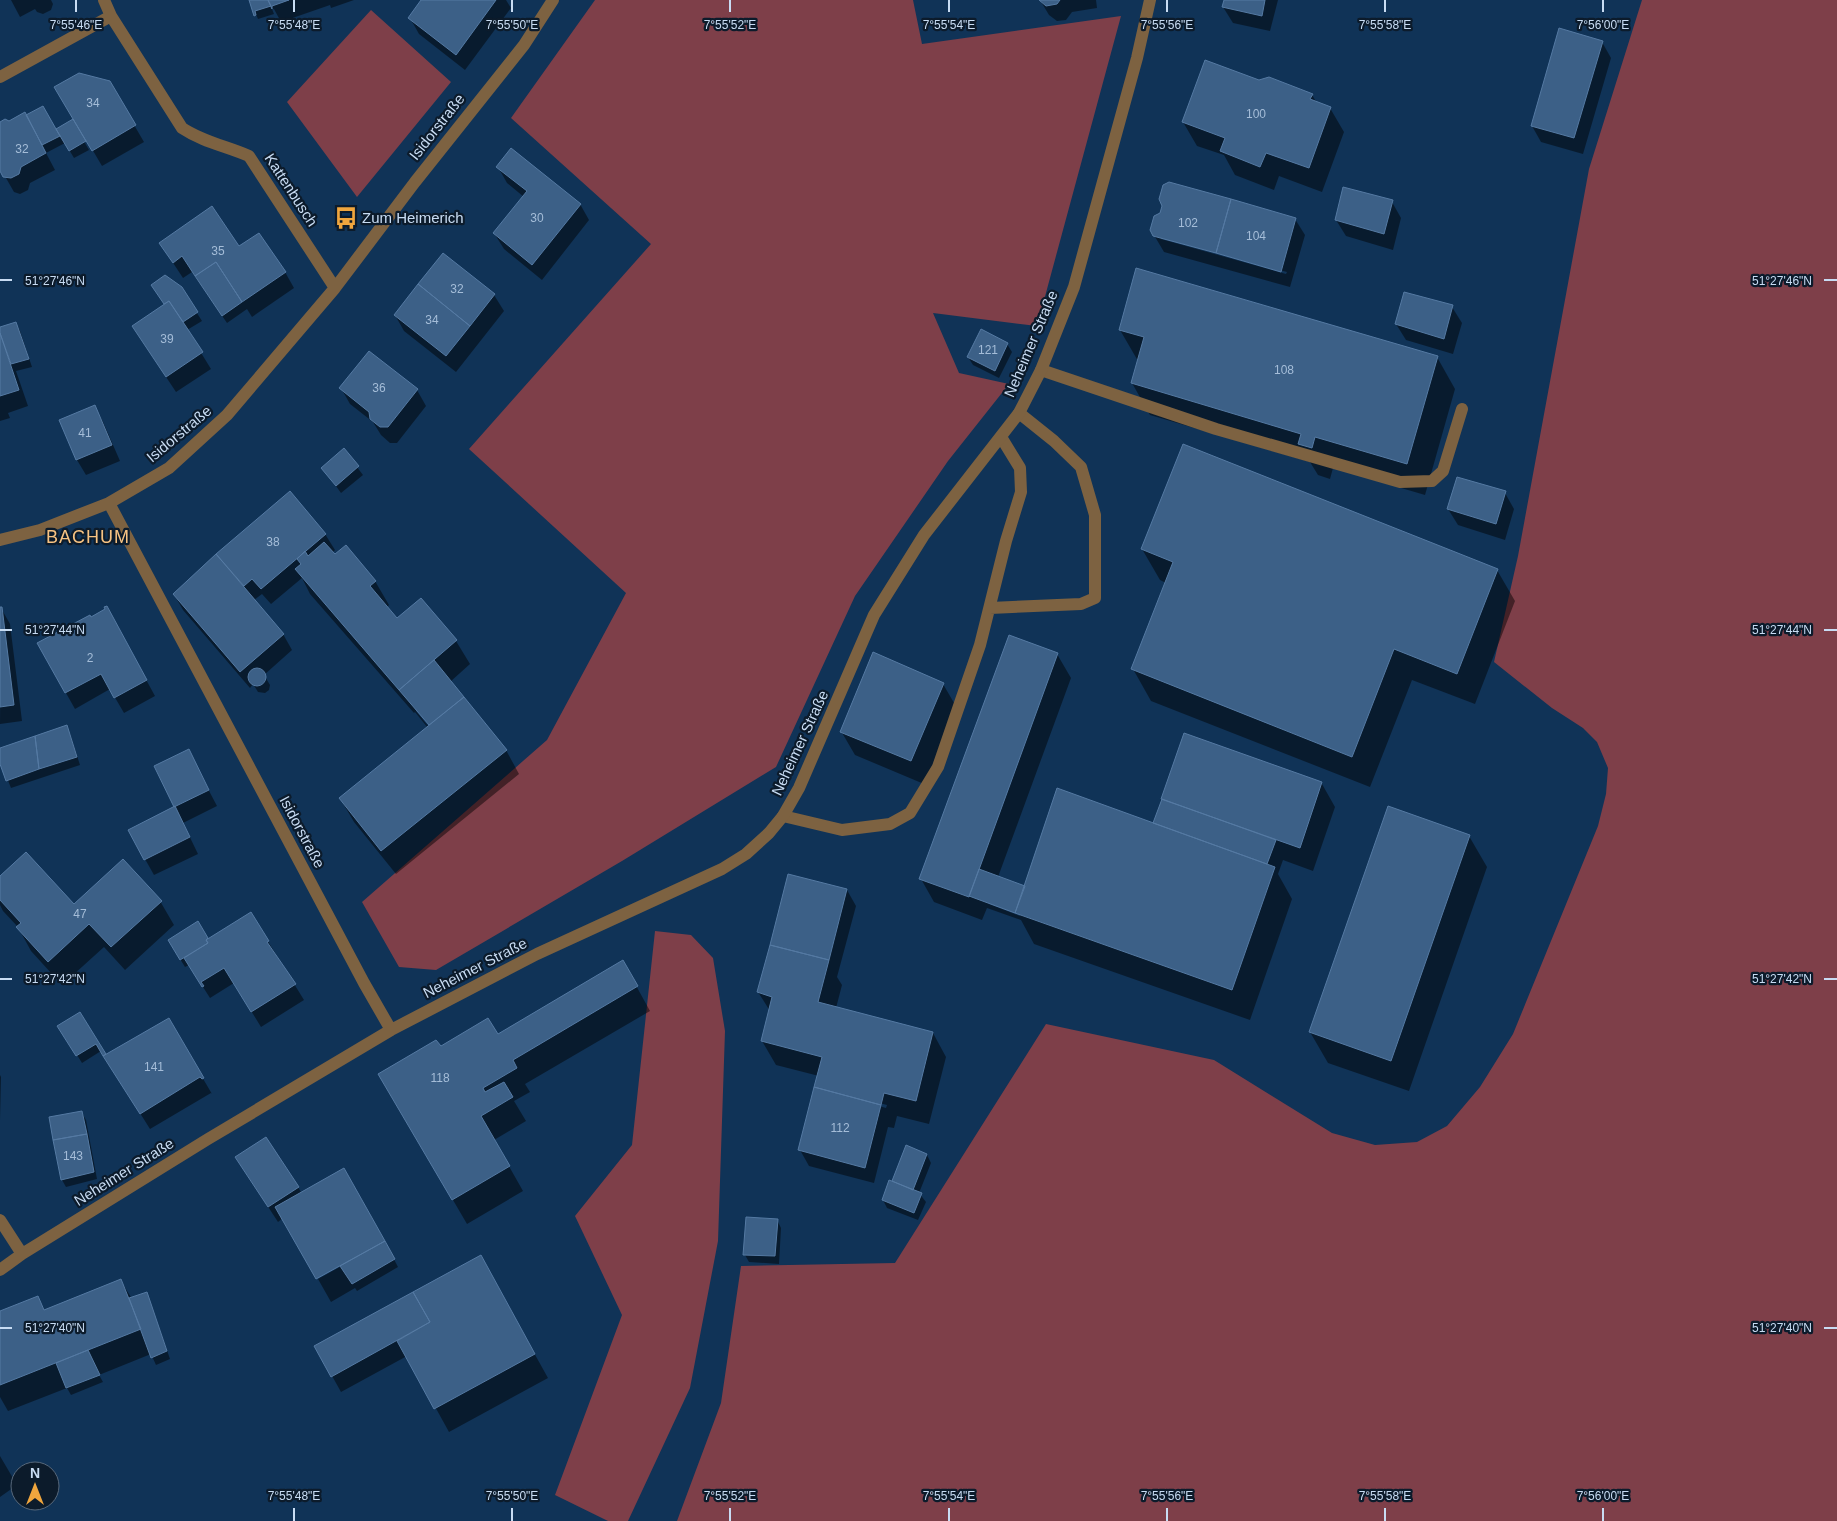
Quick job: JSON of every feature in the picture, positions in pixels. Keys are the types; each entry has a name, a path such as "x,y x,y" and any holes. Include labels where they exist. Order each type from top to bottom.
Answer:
{"street":[{"name":"Kattenbusch","path":"104,0 111,16 182,128 197,138 250,156 336,288"},
{"name":"Isidorstraße","path":"391,1030 364,983 109,503 169,468 227,415 336,288 415,182 524,45 553,0"},
{"name":"Neheimer Straße","path":"0,1270 22,1254 199,1145 391,1030 537,954 722,869 746,854 769,833 783,816 799,788 874,615 924,536 1019,413 1041,370 1074,287 1137,58 1150,0"},
{"path":"0,77 111,16"},
{"path":"1041,370 1216,429 1400,482 1432,481 1443,471 1462,409"},
{"path":"990,608 1081,604 1095,598 1095,515 1081,467 1054,441 1019,413"},
{"path":"783,816 842,830 890,824 910,813 938,767 980,645 1006,541 1021,492 1020,468 1001,437"},
{"path":"0,540 40,530 109,503"},
{"path":"0,1220 22,1254"}],"shaded area":[{"path":"595,0 913,0 922,44 1121,16 1037,326 933,313 959,373 1009,384 948,461 855,596 776,767 622,861 436,970 399,967 362,902 547,740 626,593 469,449 651,244 511,118"},
{"path":"1642,0 1837,0 1837,1521 677,1521 721,1403 741,1266 895,1263 1046,1024 1214,1060 1332,1133 1375,1145 1417,1142 1447,1126 1480,1087 1513,1034 1598,826 1606,794 1608,768 1597,742 1583,728 1552,708 1494,662 1518,556 1589,169"},
{"path":"371,10 451,82 357,197 287,102"},
{"path":"655,931 691,935 713,958 725,1031 718,1241 690,1388 628,1521 608,1521 555,1495 622,1315 575,1216 632,1145"}],"building":[{"path":"249,0 268,0 271,6 255,11 256,15 254,16"},
{"path":"268,0 289,0 272,6 272,9"},
{"path":"421,0 496,0 456,55 408,18"},
{"path":"1039,0 1060,0 1057,4 1046,6"},
{"path":"1224,0 1265,0 1262,16 1222,7"},
{"path":"1559,28 1603,41 1574,138 1531,126"},
{"path":"1205,60 1259,80 1269,77 1313,94 1310,99 1331,107 1309,168 1266,153 1260,167 1220,151 1225,138 1182,122"},
{"path":"79,73 110,81 136,125 92,151 54,87"},
{"path":"43,106 60,136 42,145 26,115"},
{"path":"25,112 46,153 21,167 19,174 11,178 3,177 0,171 0,122 5,119 9,121"},
{"path":"73,119 86,141 69,151 56,129"},
{"path":"511,148 581,204 532,265 493,233 527,191 496,167"},
{"path":"1169,182 1231,199 1216,253 1153,236 1150,230 1154,216 1160,213 1162,206 1159,199 1163,185"},
{"path":"1343,187 1393,200 1384,234 1335,220"},
{"path":"1231,199 1296,218 1281,272 1216,253"},
{"path":"212,206 239,246 259,233 286,272 242,302 216,262 195,276 182,256 173,263 159,243"},
{"path":"443,253 495,294 470,326 418,284"},
{"path":"216,262 242,302 222,316 195,276"},
{"path":"1136,268 1438,356 1407,464 1315,437 1312,448 1298,444 1301,434 1131,383 1144,337 1119,330"},
{"path":"165,275 182,287 198,312 183,322 169,301 164,304 151,285"},
{"path":"418,284 470,326 446,356 394,315"},
{"path":"1404,292 1453,305 1444,339 1395,324"},
{"path":"169,301 203,352 166,377 132,326"},
{"path":"16,322 29,359 11,364 0,333 0,327"},
{"path":"981,329 1008,343 995,371 967,357"},
{"path":"0,333 19,390 0,396"},
{"path":"369,351 418,389 388,427 380,427 370,419 369,412 339,388"},
{"path":"95,405 112,445 76,460 59,420"},
{"path":"1183,444 1498,569 1457,674 1394,649 1352,757 1131,669 1173,562 1141,549"},
{"path":"344,448 359,466 336,486 321,468"},
{"path":"1457,477 1506,491 1496,524 1447,509"},
{"path":"290,491 326,534 261,589 252,579 244,586 216,554"},
{"path":"324,542 335,554 346,545 376,581 370,586 397,618 421,598 457,640 399,690 295,569 301,564 297,559 305,551 308,556"},
{"path":"216,554 284,634 240,672 173,594"},
{"path":"107,606 147,680 114,698 101,674 65,693 37,643 90,615 91,617"},
{"path":"0,607 2,607 14,705 0,707"},
{"path":"1009,635 1058,653 969,897 919,879"},
{"path":"873,652 944,683 911,761 840,732"},
{"path":"434,660 464,697 429,725 399,690"},
{"path":"257,668 263,671 266,677 263,683 257,686 251,683 248,677 251,671"},
{"path":"464,697 507,750 381,851 339,798"},
{"path":"67,725 77,757 39,769 35,736"},
{"path":"1184,733 1322,782 1300,848 1161,799"},
{"path":"35,736 39,769 6,781 0,764 0,748"},
{"path":"189,749 209,790 174,807 154,766"},
{"path":"1057,788 1275,867 1232,990 1015,913"},
{"path":"1162,799 1276,840 1267,864 1153,823"},
{"path":"175,806 190,837 144,860 128,830"},
{"path":"1388,806 1470,835 1391,1061 1309,1032"},
{"path":"26,852 74,904 123,859 162,901 111,947 89,924 48,962 16,927 21,923 0,900 0,876"},
{"path":"979,869 1025,886 1015,913 969,896"},
{"path":"788,874 847,889 829,960 770,945"},
{"path":"251,912 269,941 267,942 296,984 251,1012 224,968 201,982 204,986 202,987 184,958 208,943 206,940"},
{"path":"198,921 208,938 206,940 208,943 180,960 168,940"},
{"path":"770,945 829,960 818,1002 933,1032 916,1101 884,1093 881,1105 814,1087 822,1057 761,1041 772,997 757,992"},
{"path":"623,960 638,986 513,1060 517,1068 483,1088 485,1092 504,1082 513,1097 481,1116 510,1166 452,1200 378,1074 436,1040 441,1046 488,1018 498,1034"},
{"path":"80,1012 106,1054 103,1056 96,1044 76,1056 57,1026"},
{"path":"169,1018 204,1078 200,1077 140,1114 103,1056"},
{"path":"814,1087 881,1105 865,1168 798,1150"},
{"path":"82,1111 87,1134 53,1140 49,1117"},
{"path":"87,1134 94,1172 61,1180 53,1140"},
{"path":"266,1137 299,1187 268,1207 235,1157"},
{"path":"906,1145 927,1154 913,1190 892,1181"},
{"path":"344,1168 385,1241 316,1279 275,1207"},
{"path":"889,1180 922,1193 914,1213 882,1200"},
{"path":"746,1217 778,1219 775,1256 743,1255"},
{"path":"385,1241 395,1259 352,1284 340,1266"},
{"path":"481,1255 535,1354 434,1409 397,1341 430,1322 413,1292"},
{"path":"121,1279 141,1329 0,1385 0,1311 38,1296 44,1310"},
{"path":"147,1292 167,1351 151,1358 129,1298"},
{"path":"413,1292 430,1322 331,1377 314,1346"},
{"path":"88,1350 100,1375 66,1388 56,1363"}],"place":[{"name":"Zum Heimerich","path":"346,218"}],"district":[{"name":"BACHUM","path":"88,537"}]}
